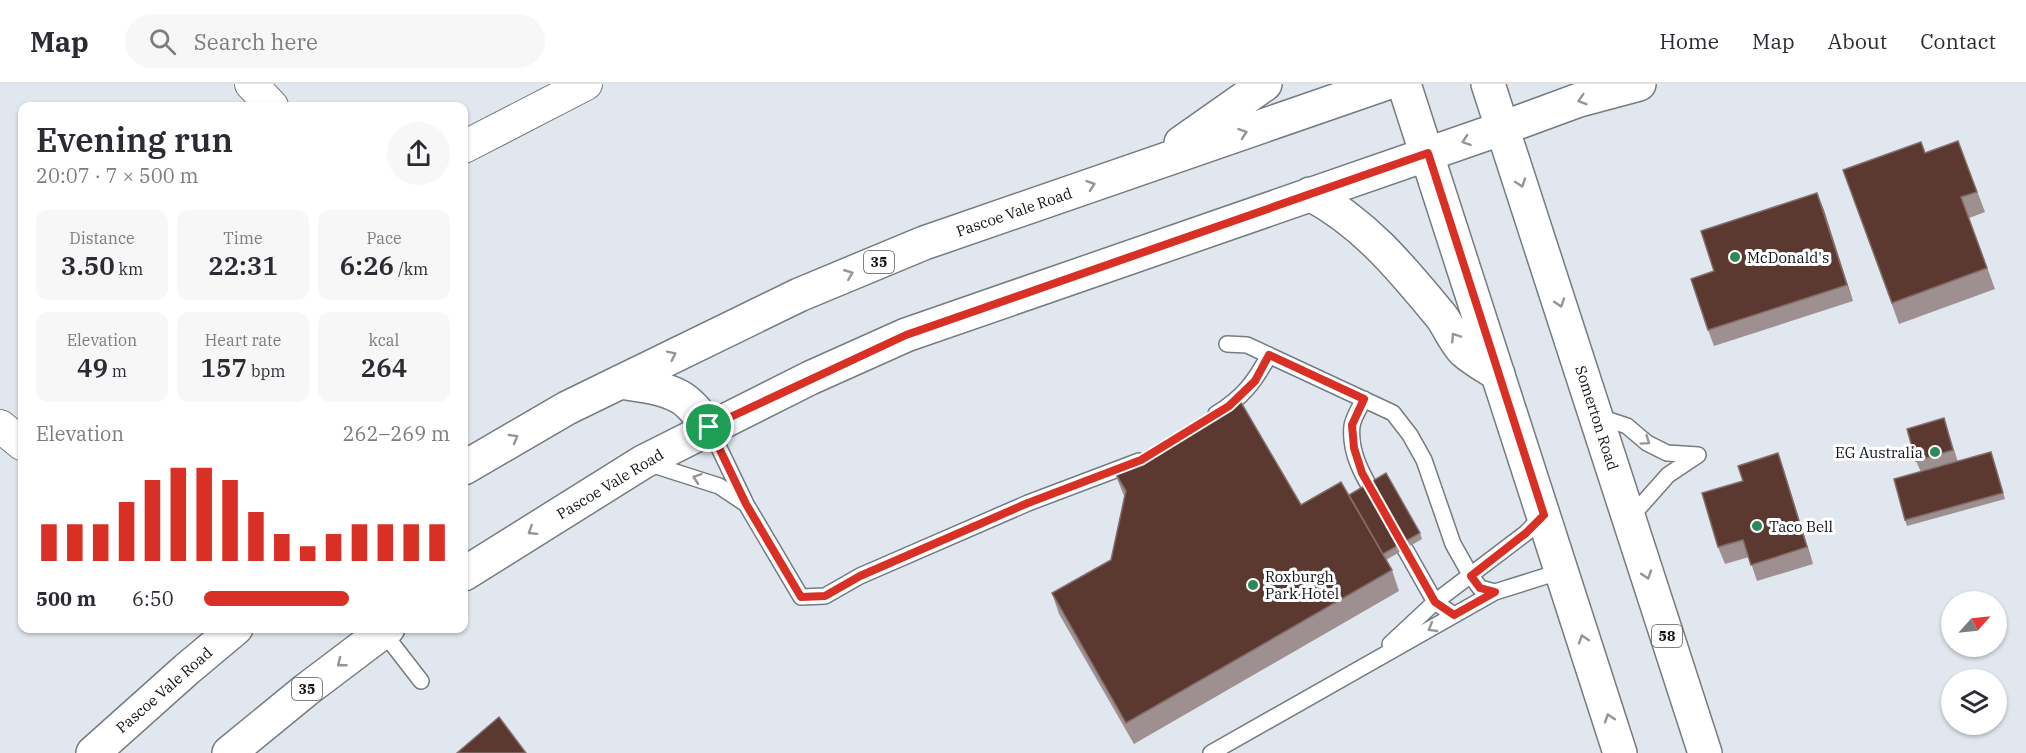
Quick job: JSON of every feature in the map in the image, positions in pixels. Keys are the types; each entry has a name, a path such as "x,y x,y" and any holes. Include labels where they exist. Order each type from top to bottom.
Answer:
{"main road":[{"path":"1148,166 1265,84"},
{"name":"Pascoe Vale Road","path":"468,466 567,408 798,295 924,243 1384,84"},
{"path":"1404,84 1620,753"},
{"name":"Somerton Road","path":"1488,84 1705,753"},
{"name":"Pascoe Vale Road","path":"468,571 643,462 709,427 906,335 1580,100 1639,84"},
{"path":"1310,194 1338,211 1372,237 1446,323 1463,350 1498,374"},
{"path":"620,382 680,396 709,427"},
{"name":"Pascoe Vale Road","path":"93,753 178,676 230,633"},
{"name":"35","path":"229,753 381,633"}],"street":[{"path":"251,84 268,102"},
{"path":"468,145 586,84"},
{"path":"0,426 18,441"}],"lane":[{"path":"1227,344 1247,345 1394,413 1424,460 1453,544 1471,576 1480,588 1495,592"},
{"path":"1200,424 1229,406 1255,381 1269,355"},
{"path":"1364,399 1352,425 1354,448 1362,473 1435,602 1454,615"},
{"path":"1597,416 1627,426 1647,443 1667,453 1698,455 1668,475 1629,519"},
{"path":"709,427 746,504 801,597 825,596 860,576 1028,503 1141,460 1151,454"},
{"path":"643,462 719,486 746,504"},
{"path":"1370,663 1435,602 1526,533 1544,515"},
{"path":"1211,753 1495,592 1562,572"},
{"path":"387,633 421,681"}],"building":[{"path":"1958,141 1977,192 1961,197 1987,268 1892,303 1843,170 1921,142 1925,153"},
{"path":"1817,193 1847,285 1708,330 1691,279 1714,271 1701,231"},
{"name":"Roxburgh Park Hotel","path":"1239,399 1301,505 1341,482 1392,570 1126,723 1052,593 1111,560 1126,491 1114,471"},
{"name":"EG Australia","path":"1944,418 1953,450 1916,461 1907,429"},
{"path":"1991,452 2003,493 1905,520 1894,479"},
{"name":"Taco Bell","path":"1778,453 1807,547 1751,565 1743,540 1718,547 1702,493 1743,481 1738,466"},
{"path":"1386,473 1420,533 1383,554 1349,495"},
{"path":"499,717 526,753 457,753"}],"place":[{"name":"McDonald's","path":"1735,257"},
{"name":"EG Australia","path":"1935,452"},
{"name":"Taco Bell","path":"1757,526"},
{"name":"Roxburgh Park Hotel","path":"1253,585"}],"route":[{"path":"1428,153 1544,515 1526,533 1471,576 1480,588 1495,592 1454,615 1435,602 1362,473 1354,448 1352,425 1364,399 1269,355 1255,381 1229,406 1141,460 1028,503 860,576 825,596 801,597 746,504 709,427 906,335 1428,153"}]}
